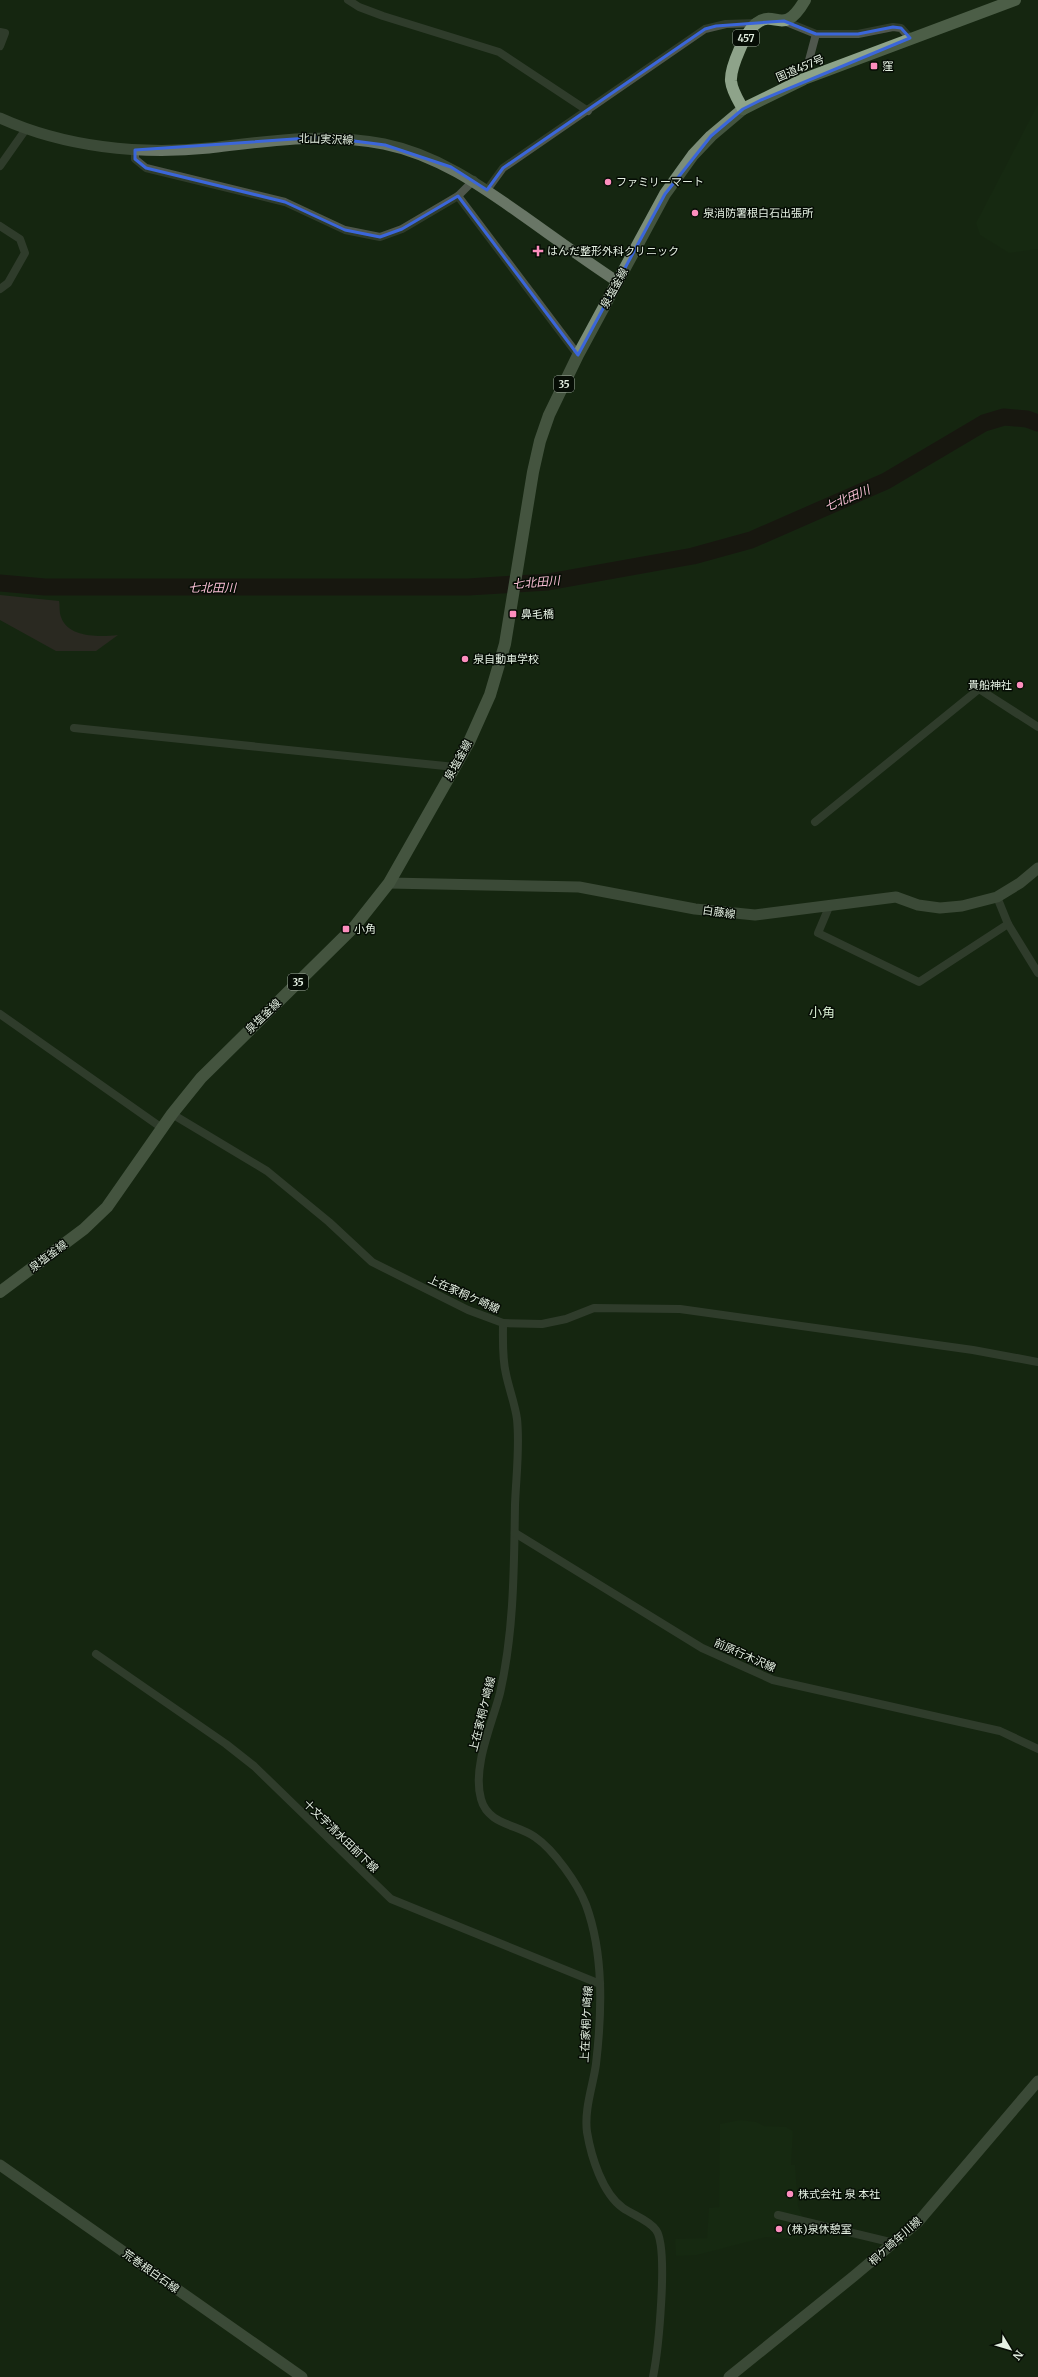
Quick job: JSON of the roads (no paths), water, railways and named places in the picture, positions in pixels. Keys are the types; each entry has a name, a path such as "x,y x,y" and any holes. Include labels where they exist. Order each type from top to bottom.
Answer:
{"highway":[{"path":"784,21 796,14 805,0"},
{"name":"国道457号","path":"743,109 804,79 1014,0"},
{"name":"457","path":"743,109 733,91 731,72 748,34 756,23 761,20 784,21"}],"main road":[{"name":"泉塩釜線","path":"0,1292 96,1217 117,1195 172,1114 207,1073 355,926 389,883 455,767 490,695 499,666 510,614 530,494 542,434 549,415 578,355 677,175 711,136 743,109"}],"street":[{"path":"348,0 359,7 383,16 499,52 588,111"},
{"path":"784,21 816,34 858,34 893,27 901,28 910,38"},
{"path":"487,190 503,168 705,30 726,24 756,23"},
{"path":"0,32 5,33 0,46"},
{"path":"808,64 816,34"},
{"name":"北山実沢線","path":"0,118 26,129 58,138 135,150 208,148 281,138 353,140 412,152 451,167 474,180 618,282"},
{"path":"0,166 26,129"},
{"path":"135,150 135,159 146,168 285,202 345,230 380,237 402,228 458,196 474,180"},
{"path":"458,196 578,355"},
{"path":"0,226 20,239 26,253 8,283 0,289"},
{"path":"815,822 979,689 1038,727"},
{"path":"74,728 455,767"},
{"name":"白藤線","path":"389,883 579,887 738,915 755,915 896,898 918,905 940,908 962,906 998,897 1020,883 1038,868"},
{"path":"998,897 1008,924 1038,973"},
{"path":"829,907 818,933 919,982 1008,924"},
{"path":"0,1014 162,1128"},
{"name":"上在家桐ケ崎線","path":"172,1114 266,1171 329,1222 372,1262 462,1307 503,1323 505,1371 517,1418 515,1533 510,1633 500,1693 483,1746 480,1781 481,1798 487,1812 496,1820 532,1835 544,1843 571,1877 586,1904 599,1961 600,1984 596,2064 586,2120 587,2132 594,2157 608,2191 619,2205 650,2224 662,2240 659,2342 653,2377"},
{"path":"503,1323 542,1324 566,1319 594,1308 680,1309 973,1350 1038,1362"},
{"name":"前原行木沢線","path":"515,1533 702,1648 773,1680 1000,1731 1038,1749"},
{"name":"十文字清水田前下線","path":"96,1654 226,1744 254,1766 390,1899 600,1984"},
{"name":"桐ケ崎年川線","path":"729,2377 894,2243 944,2194 1038,2081"},
{"name":"荒巻根白石線","path":"0,2165 302,2377"},
{"path":"778,2215 894,2243"}],"waterway":[{"name":"七北田川","path":"0,583 45,587 468,587 548,582 693,556 751,540 886,481 984,423 1004,417 1027,419 1038,423"}],"place":[{"name":"窪","path":"874,66"},
{"name":"ファミリーマート","path":"608,182"},
{"name":"泉消防署根白石出張所","path":"695,213"},
{"name":"はんだ整形外科クリニック","path":"538,251"},
{"name":"鼻毛橋","path":"513,614"},
{"name":"泉自動車学校","path":"465,659"},
{"name":"貴船神社","path":"1020,685"},
{"name":"小角","path":"346,929"},
{"name":"株式会社 泉 本社","path":"790,2194"},
{"name":"(株)泉休憩室","path":"779,2229"}],"district":[{"name":"小角","path":"822,1012"}]}
